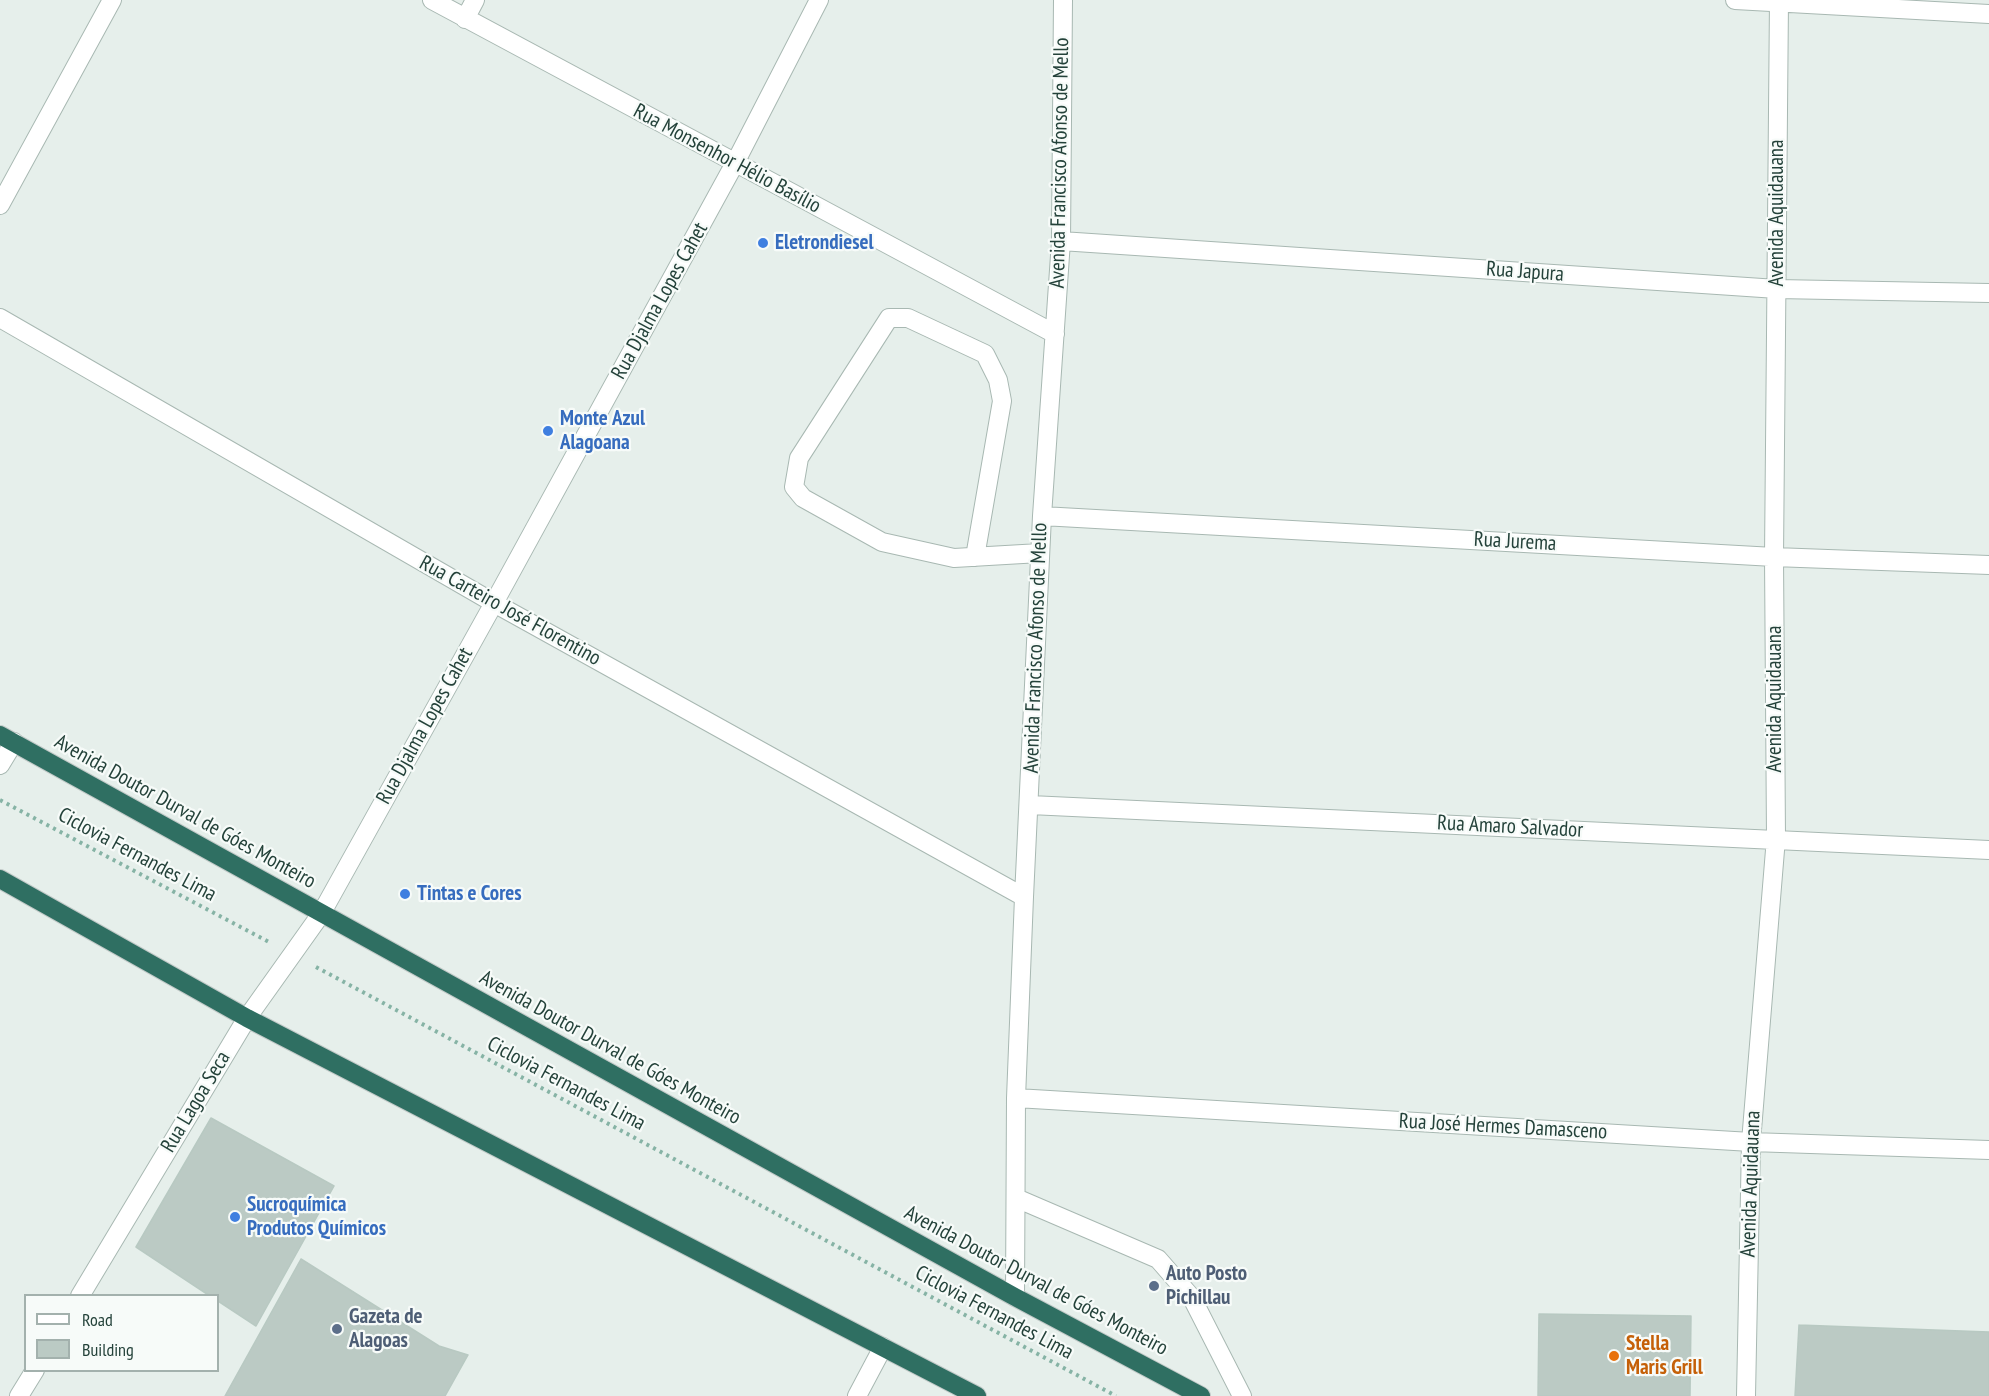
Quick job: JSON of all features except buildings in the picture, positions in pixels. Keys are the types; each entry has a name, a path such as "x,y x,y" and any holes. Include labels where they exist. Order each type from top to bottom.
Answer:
{"highway":[{"name":"Avenida Doutor Durval de Góes Monteiro","path":"7,739 1015,1297 1201,1396"},
{"path":"0,879 247,1018 977,1396"}],"street":[{"path":"0,206 112,0"},
{"name":"Rua Monsenhor Hélio Basílio","path":"432,0 1055,334"},
{"path":"465,19 475,0"},
{"name":"Rua Djalma Lopes Cahet","path":"321,914 735,163 819,0"},
{"name":"Avenida Francisco Afonso de Mello","path":"1015,1297 1016,1098 1024,897 1042,516 1061,241 1063,0"},
{"path":"1735,0 1989,14"},
{"name":"Avenida Aquidauana","path":"1746,1396 1751,1142 1776,838 1774,557 1779,1"},
{"name":"Rua Japura","path":"1061,241 1777,289 1989,293"},
{"name":"Rua Carteiro José Florentino","path":"0,318 494,603 1024,897"},
{"path":"975,556 1002,400 998,380 985,354 908,318 890,318 800,458 794,487 803,498 882,542 954,558 1040,553"},
{"name":"Rua Jurema","path":"1042,516 1774,557 1989,565"},
{"path":"0,765 7,739"},
{"name":"Rua Amaro Salvador","path":"1030,806 1776,838 1989,850"},
{"name":"Rua Lagoa Seca","path":"81,1294 247,1018 321,914"},
{"name":"Rua José Hermes Damasceno","path":"1016,1098 1751,1142 1989,1150"},
{"path":"1016,1198 1158,1258 1192,1298 1242,1396"},
{"path":"857,1396 883,1347"},
{"path":"19,1396 34,1372"}],"path":[{"name":"Ciclovia Fernandes Lima","path":"0,800 277,946"},
{"name":"Ciclovia Fernandes Lima","path":"308,963 1116,1396"}],"place":[{"name":"Eletrondiesel","path":"763,243"},
{"name":"Monte Azul Alagoana","path":"548,431"},
{"name":"Tintas e Cores","path":"405,894"},
{"name":"Sucroquímica Produtos Químicos","path":"235,1217"},
{"name":"Auto Posto Pichillau","path":"1154,1286"},
{"name":"Gazeta de Alagoas","path":"337,1329"},
{"name":"Stella Maris Grill","path":"1614,1356"}]}
